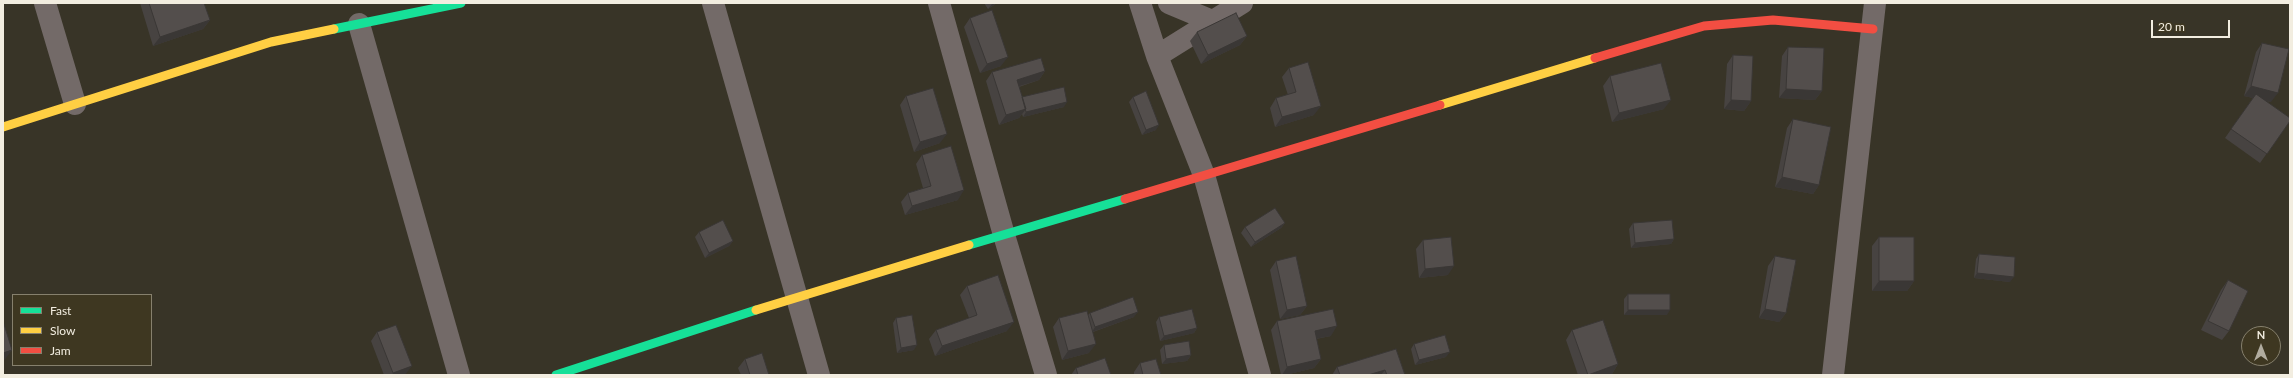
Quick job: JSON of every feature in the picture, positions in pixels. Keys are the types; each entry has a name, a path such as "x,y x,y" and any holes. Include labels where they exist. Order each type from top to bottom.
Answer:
{"street":[{"path":"46,3 75,104"},
{"path":"3,127 271,42 461,3"},
{"path":"713,3 819,375"},
{"path":"939,3 1004,235 1046,375"},
{"path":"1140,3 1157,56 1204,175 1260,375"},
{"path":"1169,3 1212,21"},
{"path":"1157,56 1242,3"},
{"path":"1833,375 1875,3"},
{"path":"556,375 580,371 796,297 1704,26 1773,20 1873,29"},
{"path":"359,24 459,375"}],"building":[{"path":"149,3 204,3 210,20 160,37"},
{"path":"992,10 1008,57 987,64 970,18"},
{"path":"1236,13 1247,36 1208,55 1197,32"},
{"path":"2262,43 2289,49 2278,93 2251,86"},
{"path":"1788,47 1824,48 1822,91 1786,89"},
{"path":"1733,55 1753,56 1751,101 1731,100"},
{"path":"1041,58 1045,71 1017,80 1026,109 1006,115 992,72"},
{"path":"1308,62 1321,106 1282,117 1276,98 1296,92 1289,68"},
{"path":"1661,63 1671,100 1619,113 1610,76"},
{"path":"1064,87 1067,102 1026,112 1022,97"},
{"path":"933,88 947,134 920,142 906,96"},
{"path":"1146,91 1159,125 1146,130 1133,97"},
{"path":"2256,94 2290,118 2290,121 2267,154 2231,129"},
{"path":"1793,119 1831,127 1819,185 1782,177"},
{"path":"951,146 964,190 912,206 908,193 931,186 922,155"},
{"path":"1275,208 1285,223 1255,242 1245,227"},
{"path":"723,220 733,241 709,253 699,232"},
{"path":"1672,220 1674,239 1635,243 1633,223"},
{"path":"1451,237 1454,266 1425,269 1423,240"},
{"path":"1879,237 1914,237 1914,281 1879,281"},
{"path":"1979,254 2015,257 2014,277 1977,273"},
{"path":"1296,256 1307,306 1287,310 1276,261"},
{"path":"1775,256 1796,260 1786,313 1765,309"},
{"path":"998,275 1014,322 942,346 936,330 977,315 967,286"},
{"path":"2228,280 2248,291 2229,331 2208,321"},
{"path":"1628,294 1670,294 1670,310 1628,310"},
{"path":"1133,297 1138,312 1095,327 1090,313"},
{"path":"1192,309 1197,328 1164,336 1159,317"},
{"path":"1333,309 1337,326 1315,331 1321,359 1287,367 1277,321"},
{"path":"1087,311 1096,344 1068,351 1059,318"},
{"path":"912,315 917,345 901,348 896,318"},
{"path":"1603,320 1618,364 1588,375 1572,330"},
{"path":"3,321 12,350 3,353"},
{"path":"396,325 412,366 393,373 377,332"},
{"path":"1445,335 1450,352 1419,360 1414,344"},
{"path":"1189,341 1191,355 1166,359 1164,345"},
{"path":"1396,349 1405,375 1387,375 1385,370 1368,375 1340,375 1337,367"},
{"path":"762,353 769,375 750,375 745,359"},
{"path":"1105,358 1111,375 1078,375 1076,368"},
{"path":"1156,359 1161,375 1143,375 1140,363"}],"traffic: fast":[{"path":"334,29 461,3"},
{"path":"969,245 1125,199"},
{"path":"556,375 756,310"}],"traffic: slow":[{"path":"3,127 271,42 334,29"},
{"path":"1440,105 1595,58"},
{"path":"756,310 969,245"}],"traffic: jam":[{"path":"1595,58 1704,26 1773,20 1873,29"},
{"path":"1125,199 1440,105"}]}
